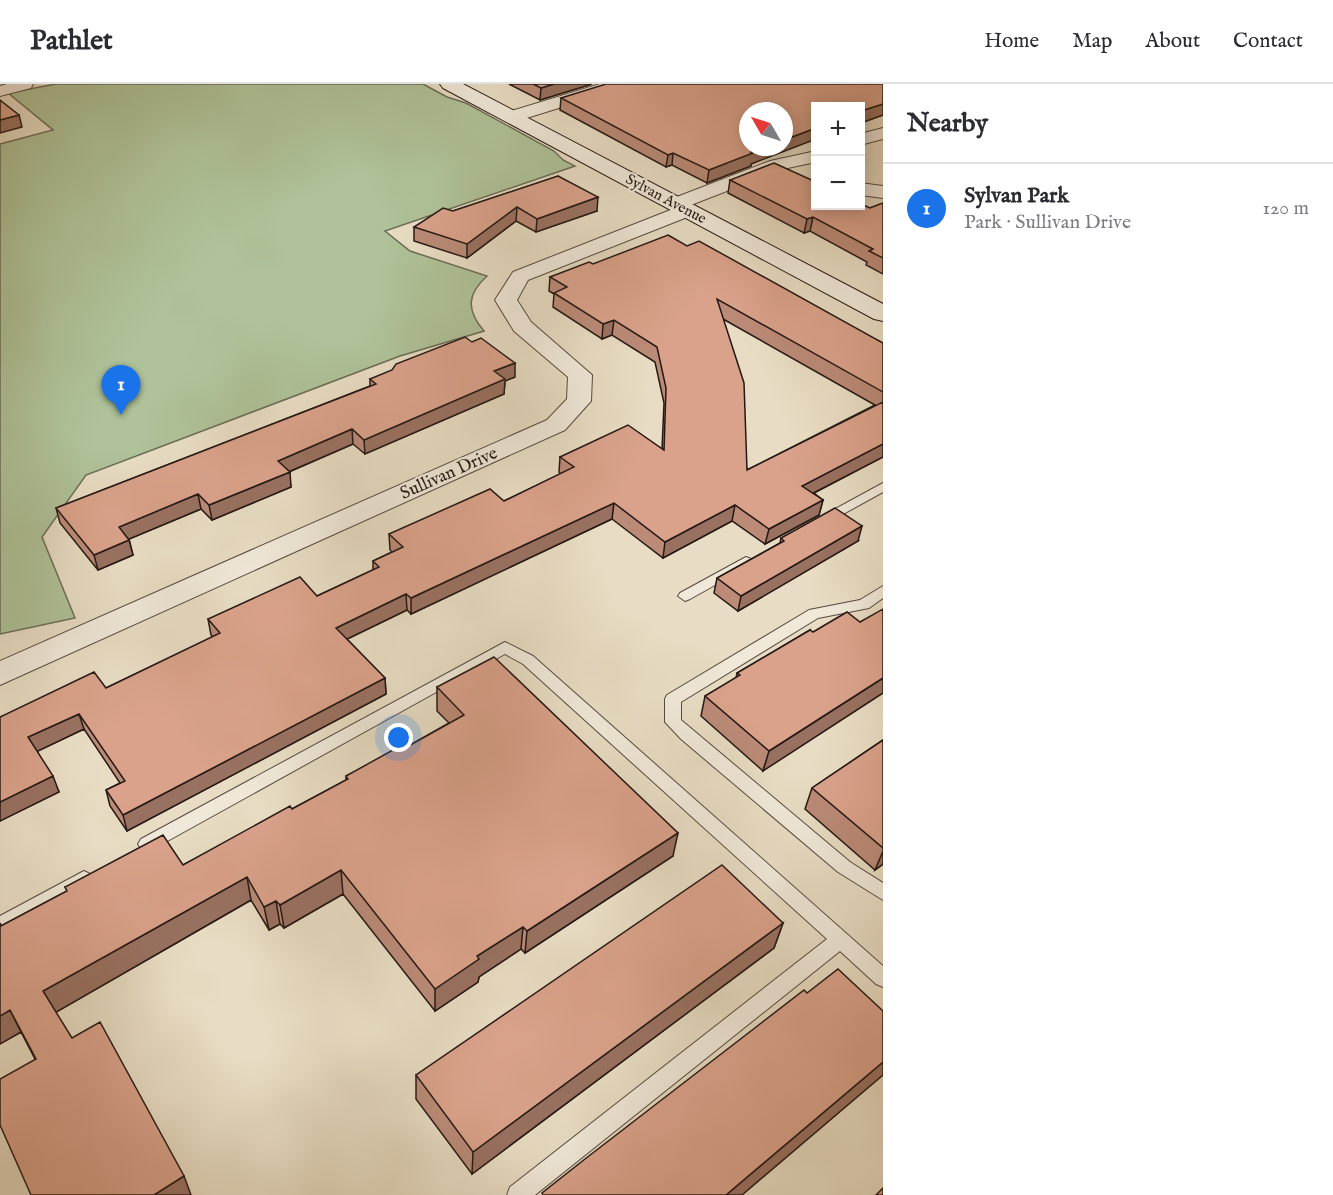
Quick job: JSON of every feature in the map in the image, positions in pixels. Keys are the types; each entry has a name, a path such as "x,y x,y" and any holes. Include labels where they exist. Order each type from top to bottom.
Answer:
{"street":[{"path":"0,91 25,84"},
{"name":"Sylvan Avenue","path":"449,84 883,314"},
{"path":"511,117 617,84"},
{"path":"865,139 883,133"},
{"path":"682,207 777,165 811,161"},
{"path":"865,190 883,192"},
{"name":"Sullivan Drive","path":"0,674 556,425 579,401 580,375 522,326 506,300 520,276 682,207"}],"lane":[{"path":"810,527 883,487"},
{"path":"685,596 758,556"},
{"path":"883,591 864,604 814,614 673,699 673,722 687,735 844,867 883,892"},
{"path":"134,851 505,647 528,660 883,978"},
{"path":"0,925 103,868"},
{"path":"518,1195 840,940"}],"green space":[{"path":"56,84 423,84 447,97 466,103 554,151 563,160 575,166 385,231 410,251 487,276 476,289 471,302 474,316 484,331 400,356 86,475 42,537 75,618 0,634 0,144 53,130 8,93"}],"building":[{"path":"533,84 554,84 541,88"},
{"path":"606,84 883,84 883,104 865,110 865,102 811,102 811,130 793,137 793,102 739,102 739,156 745,156 709,170 673,153 668,155 561,98"},
{"path":"0,100 19,115 0,120"},
{"path":"774,163 811,180 811,210 865,210 865,206 870,208 883,203 883,258 869,251 873,249 813,217 807,219 730,180"},
{"path":"558,176 598,197 537,219 517,207 467,244 414,227 443,208 453,211"},
{"path":"668,235 687,246 699,241 883,343 883,392 717,299 744,383 747,470 883,402 883,444 802,486 823,500 769,529 735,505 665,542 614,503 411,598 406,594 336,628 385,678 123,815 106,790 125,781 79,714 28,737 53,776 0,802 0,717 94,672 106,688 220,633 208,619 300,577 317,596 379,567 373,561 403,547 389,534 490,489 504,501 574,467 560,457 628,425 664,450 666,388 657,347 614,320 603,324 554,293 567,287 550,277 589,262 593,264"},
{"path":"465,337 472,342 481,338 515,363 494,371 505,379 364,440 352,429 278,461 290,472 209,505 198,494 119,527 129,540 94,555 56,508 376,384 370,379 392,370 396,364"},
{"path":"835,508 862,526 741,596 717,578 784,541 781,538"},
{"path":"883,609 883,678 769,751 705,696 740,675 737,673 810,630 813,632 847,612 860,622"},
{"path":"494,657 678,833 527,931 523,927 477,956 479,959 435,989 341,870 280,905 276,901 264,907 247,877 43,991 72,1038 100,1022 184,1176 154,1195 31,1195 0,1125 0,1079 36,1059 10,1010 0,1016 0,923 1,926 67,891 65,887 163,835 183,865 290,806 292,809 348,779 346,776 402,745 405,748 464,715 437,687"},
{"path":"883,740 883,848 812,788"},
{"path":"722,865 783,923 473,1152 416,1075"},
{"path":"838,969 883,1011 883,1062 726,1195 543,1195 542,1193 585,1159 804,990 807,993"},
{"path":"883,1188 883,1195 876,1195"}],"place":[{"name":"Sylvan Park","path":"121,415"}]}
